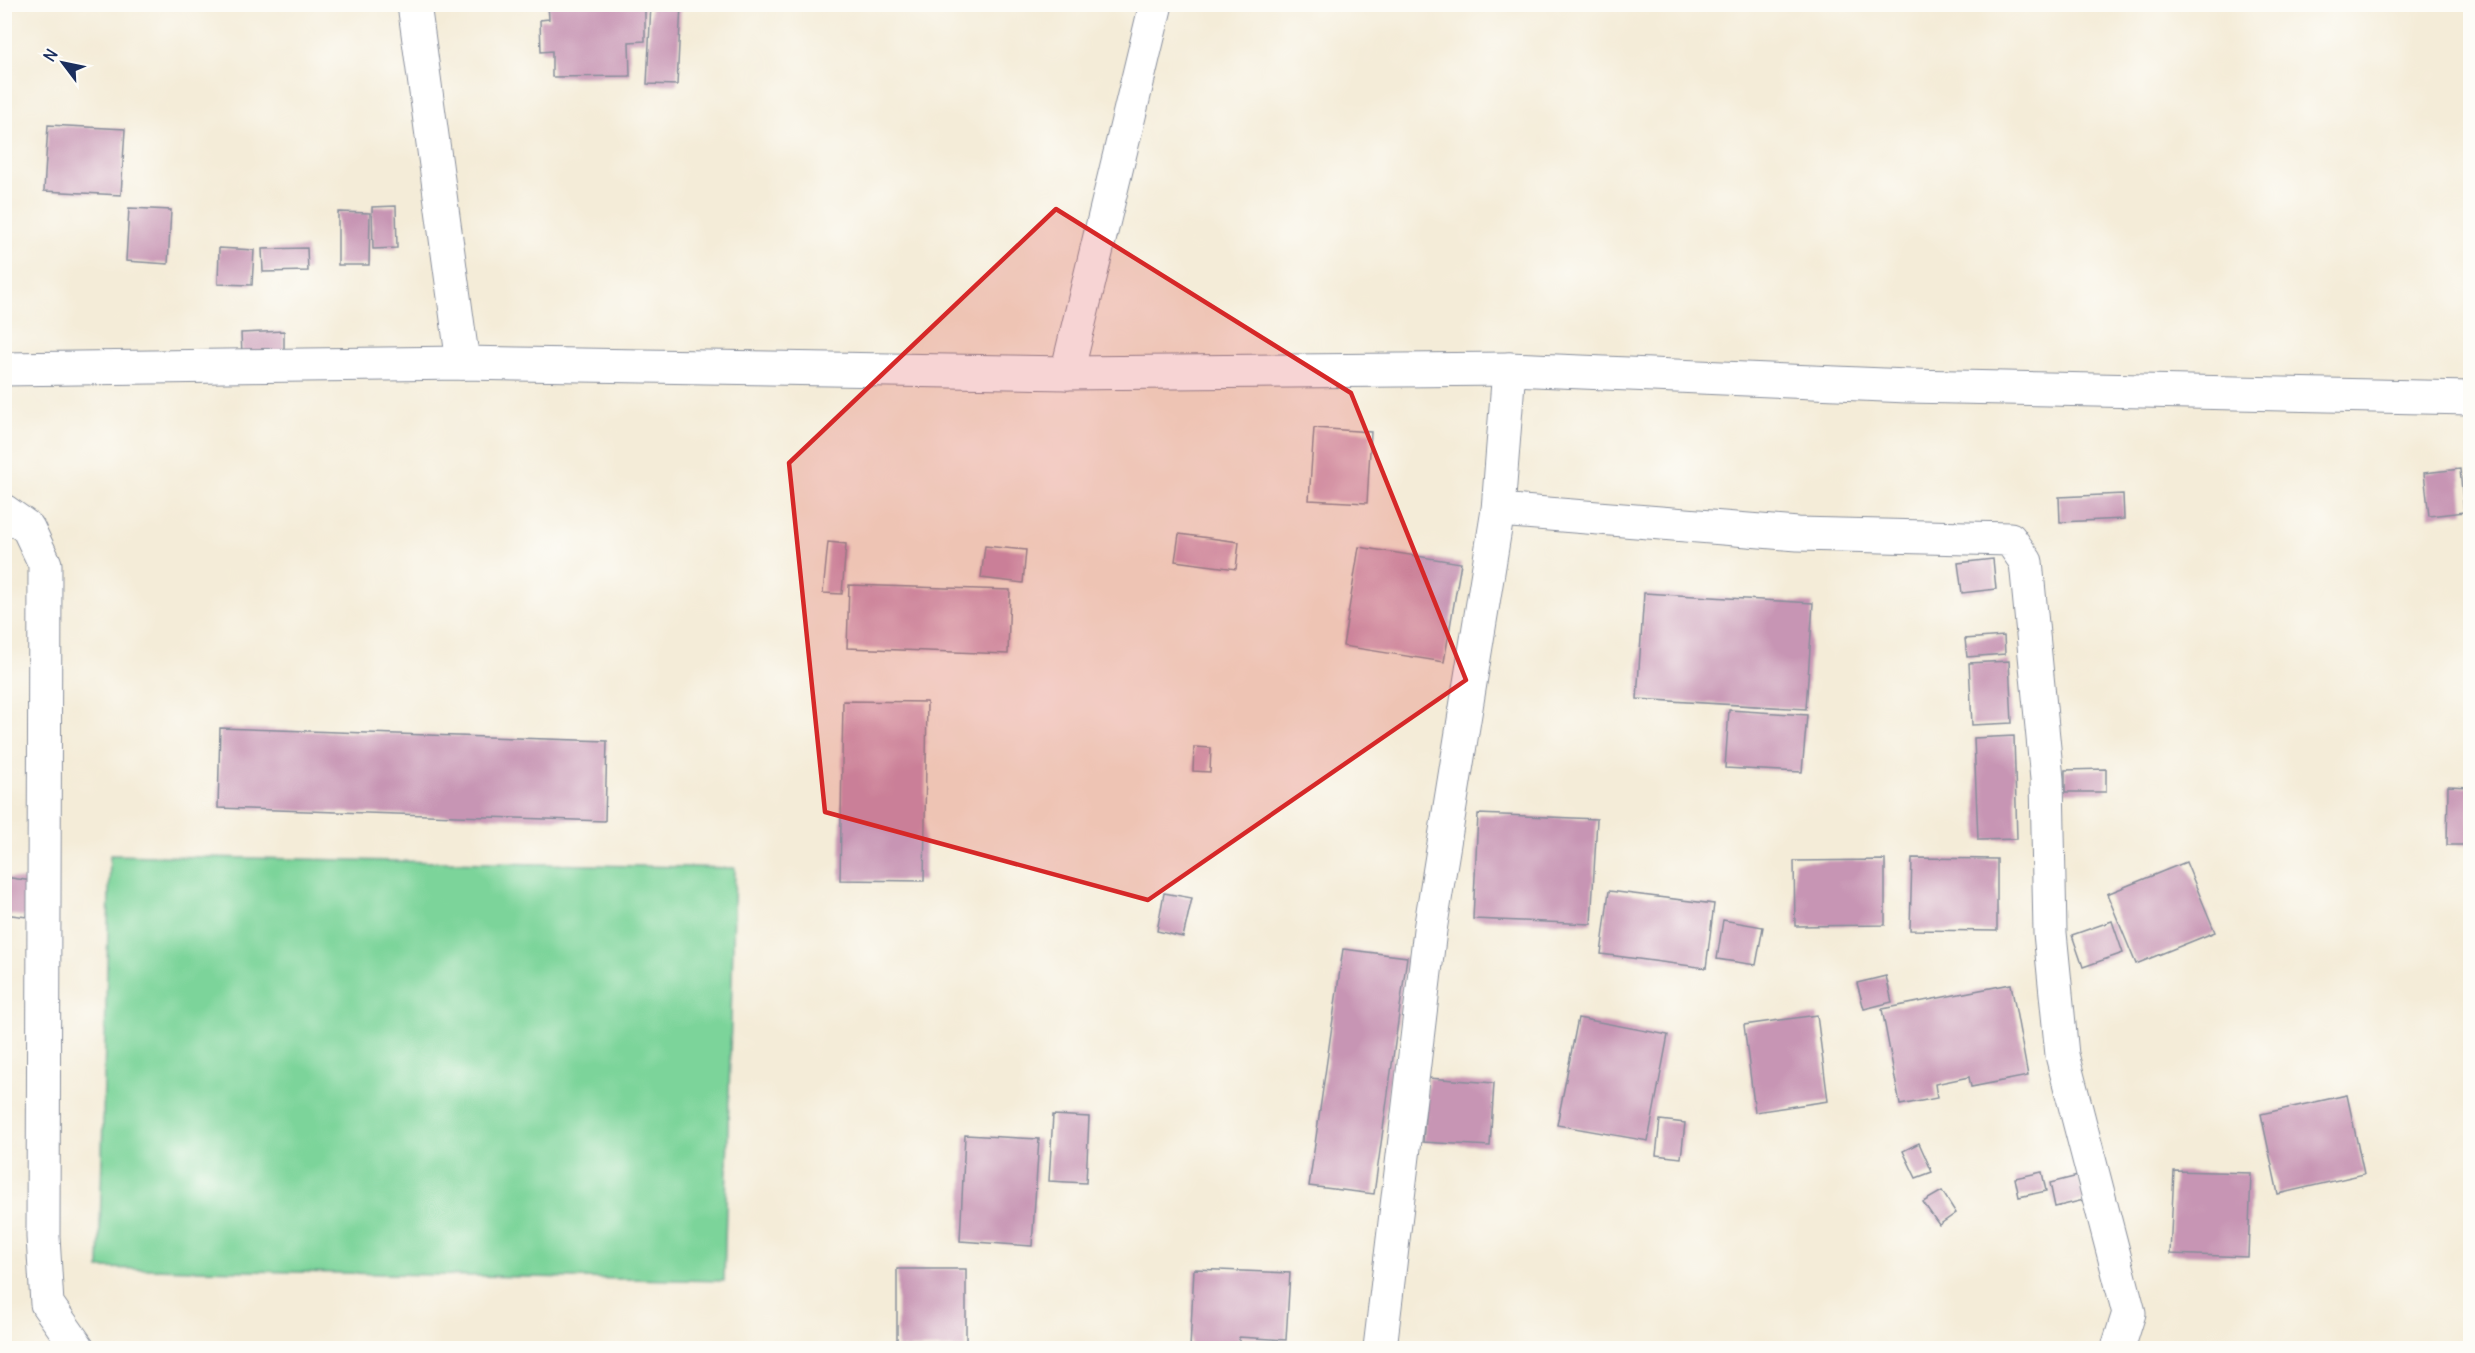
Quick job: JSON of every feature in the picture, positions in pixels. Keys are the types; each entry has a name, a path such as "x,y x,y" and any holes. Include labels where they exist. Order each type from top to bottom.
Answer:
{"street":[{"path":"414,4 463,363"},
{"path":"1067,373 1156,4"},
{"path":"4,369 463,363 1067,373 1509,369 1908,386 2470,398"},
{"path":"1380,1348 1430,930 1498,510 1509,369"},
{"path":"1498,510 1797,534 2010,539 2026,562 2048,779 2050,933 2062,1055 2129,1313 2118,1348"},
{"path":"4,511 28,528 45,564 43,1237 47,1304 78,1348"}],"highlighted area":[{"path":"1056,209 1351,393 1466,680 1148,900 825,812 789,463"}],"green space":[{"path":"110,855 735,868 724,1281 99,1268"}],"building":[{"path":"548,4 645,4 645,41 629,42 630,76 552,77 552,51 541,52 540,20 549,19"},
{"path":"651,4 681,4 677,85 647,84"},
{"path":"48,125 125,129 121,195 44,191"},
{"path":"396,206 397,248 373,249 372,207"},
{"path":"129,208 171,210 168,264 126,261"},
{"path":"338,212 370,213 369,265 338,265"},
{"path":"219,248 254,250 252,285 218,284"},
{"path":"307,248 308,271 263,272 262,249"},
{"path":"284,331 284,353 242,355 241,333"},
{"path":"1314,428 1371,432 1367,503 1309,500"},
{"path":"2460,469 2464,512 2429,516 2424,473"},
{"path":"2123,494 2124,519 2060,522 2059,497"},
{"path":"1179,534 1239,542 1236,569 1175,561"},
{"path":"828,542 846,544 842,594 823,593"},
{"path":"985,546 1026,550 1023,583 981,578"},
{"path":"1359,547 1461,563 1444,662 1343,646"},
{"path":"1993,559 1996,589 1962,593 1958,563"},
{"path":"849,585 1010,590 1008,654 847,648"},
{"path":"1644,593 1813,603 1806,709 1637,699"},
{"path":"2004,636 2005,654 1967,657 1965,639"},
{"path":"2009,661 2012,723 1972,725 1969,663"},
{"path":"843,701 927,702 924,881 840,880"},
{"path":"1729,710 1807,715 1802,772 1725,768"},
{"path":"220,728 607,741 605,821 218,808"},
{"path":"2014,736 2017,839 1978,840 1974,738"},
{"path":"1194,747 1211,748 1210,772 1193,771"},
{"path":"2106,769 2106,792 2065,792 2065,770"},
{"path":"2448,786 2470,787 2470,845 2447,845"},
{"path":"1478,814 1597,819 1591,924 1473,919"},
{"path":"1912,858 1997,859 1997,931 1910,930"},
{"path":"1885,860 1885,925 1795,926 1794,861"},
{"path":"2186,862 2215,932 2136,964 2107,894"},
{"path":"4,877 32,881 27,917 4,914"},
{"path":"1609,891 1714,904 1706,968 1601,954"},
{"path":"1164,893 1192,898 1183,937 1157,931"},
{"path":"1723,920 1763,927 1756,965 1717,959"},
{"path":"2112,921 2123,953 2083,967 2072,935"},
{"path":"1343,949 1407,957 1374,1194 1309,1186"},
{"path":"1886,976 1892,1002 1864,1009 1857,983"},
{"path":"2011,984 2028,1076 1971,1087 1969,1077 1935,1084 1937,1098 1900,1105 1882,1009"},
{"path":"1817,1015 1828,1101 1755,1112 1744,1025"},
{"path":"1578,1018 1668,1035 1648,1141 1557,1125"},
{"path":"1428,1078 1494,1083 1490,1146 1423,1142"},
{"path":"2347,1095 2364,1174 2278,1194 2261,1114"},
{"path":"1053,1115 1089,1117 1086,1183 1049,1181"},
{"path":"1660,1120 1685,1123 1681,1158 1656,1155"},
{"path":"965,1135 1039,1139 1032,1246 960,1241"},
{"path":"1919,1143 1932,1172 1916,1178 1903,1151"},
{"path":"2174,1171 2251,1173 2248,1257 2170,1254"},
{"path":"2042,1172 2046,1191 2019,1197 2015,1178"},
{"path":"2078,1176 2084,1200 2055,1207 2050,1183"},
{"path":"1942,1191 1956,1213 1939,1225 1923,1202"},
{"path":"897,1269 966,1269 966,1348 897,1348"},
{"path":"1194,1269 1290,1273 1286,1340 1239,1337 1239,1348 1190,1348"}]}
